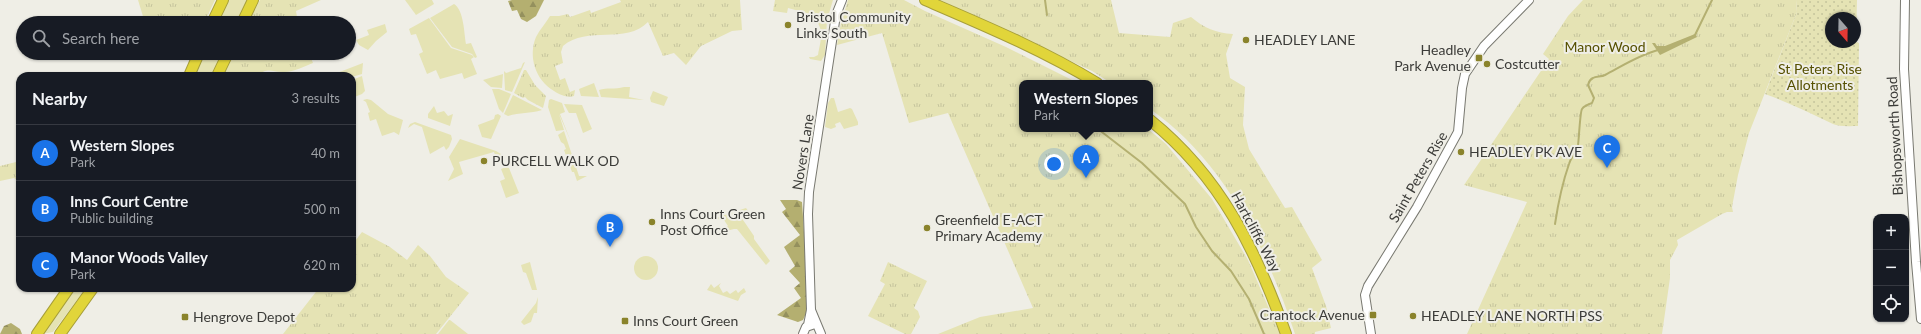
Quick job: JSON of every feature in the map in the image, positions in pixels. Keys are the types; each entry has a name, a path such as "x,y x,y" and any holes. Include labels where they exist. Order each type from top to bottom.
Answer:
{"highway":[{"path":"215,16 223,0"},
{"path":"245,16 253,0"},
{"path":"925,0 1076,70 1092,80"},
{"path":"191,72 196,60"},
{"path":"219,72 225,60"},
{"name":"Hartcliffe Way","path":"1153,122 1169,135 1189,156 1210,180 1234,214 1264,275 1286,334"},
{"path":"37,334 66,292"},
{"path":"59,333 91,292"}],"street":[{"name":"Novers Lane","path":"803,334 808,325 811,310 808,214 809,192 836,15 842,0"},
{"name":"Saint Peters Rise","path":"1371,334 1365,295 1368,286 1417,207 1458,132 1462,88 1465,74 1484,46 1528,0"},
{"name":"Bishopsworth Road","path":"1905,0 1904,69 1921,319"},
{"name":"Novers Lane","path":"811,310 820,330"},
{"path":"808,325 814,325 820,330"}],"green space":[{"path":"138,0 215,0 207,16 143,16"},
{"path":"227,0 249,0 241,16 219,16"},
{"path":"260,0 321,0 296,11 297,16 252,16"},
{"path":"405,0 432,0 434,4 416,15"},
{"path":"544,0 536,16 527,22 521,19 517,10 512,11 508,1"},
{"path":"620,0 740,0 742,30 732,31 701,46 686,65 674,53 663,56 648,22 639,29 629,32 583,37 573,40 563,46 561,52 563,63 555,66 560,80 565,78 570,92 575,90 574,96 569,97 561,95 547,86 542,81 535,67 533,52 536,37 550,16 568,14 570,17 590,10 591,13 621,2"},
{"path":"775,0 833,0 827,20 813,17 808,20 798,16 799,11 788,8 787,13 773,11"},
{"path":"848,0 904,0 925,11 1006,47 1072,80 1019,80 1019,132 1152,132 1166,144 1212,199 1248,260 1280,334 938,334 980,317 1033,308 948,113 909,123 882,33 837,45 841,23"},
{"path":"940,0 1111,0 1119,33 1170,37 1173,23 1191,17 1210,29 1233,34 1226,54 1230,78 1245,87 1243,125 1249,149 1285,208 1292,207 1322,260 1312,268 1326,306 1331,328 1315,332 1315,334 1295,334 1271,271 1257,240 1240,210 1221,181 1200,154 1177,130 1153,111 1153,80 1106,80 1092,71"},
{"name":"Manor Wood","path":"1583,0 1796,0 1797,12 1749,133 1738,175 1732,207 1733,212 1722,214 1677,240 1678,245 1670,260 1670,278 1662,334 1467,334 1527,202 1464,185 1549,59 1543,54 1568,16"},
{"name":"St Peters Rise Allotments","path":"1796,0 1857,0 1857,12 1825,12 1825,48 1859,48 1858,126 1836,125 1791,104 1765,94 1797,12"},
{"path":"454,4 462,16 466,44 471,43 477,57 475,58 472,54 452,47 430,18"},
{"path":"813,17 827,20 825,55 821,61 810,59 809,57 818,55 821,39 821,30 817,21"},
{"path":"429,18 451,48 474,57 471,59 477,74 464,79 462,73 440,79 436,70 427,74 419,54 423,52 416,34 411,35 409,29"},
{"path":"385,24 387,32 368,50 359,45 356,40 369,35 367,30"},
{"path":"200,60 220,60 214,72 194,72"},
{"path":"230,60 312,60 313,63 288,72 224,72"},
{"path":"525,62 512,92 505,90 504,71 506,73 521,68"},
{"path":"363,63 362,74 356,76 356,72 340,72"},
{"path":"524,70 526,70 535,85 546,96 543,108 525,97 523,98 514,93"},
{"path":"503,74 502,88 491,87 483,80"},
{"path":"362,76 365,91 356,96 356,78"},
{"path":"594,83 599,97 581,96 579,89"},
{"path":"630,87 629,97 644,100 601,97 599,90 605,89"},
{"path":"492,89 499,89 511,94 503,113 499,109"},
{"path":"653,91 668,97 664,106 651,102 650,98"},
{"path":"513,95 542,110 508,116 504,114"},
{"path":"831,98 834,98 838,112 850,108 852,109 858,125 844,129 840,122 835,124 836,127 831,129 825,127 828,103"},
{"path":"551,99 562,103 565,112 560,114 571,142 559,114 564,130 556,131 548,107 549,100"},
{"path":"363,100 371,100 388,114 403,120 399,135 394,132 382,136 376,119 370,121 368,113 370,112 366,102"},
{"path":"564,104 582,105 592,129 583,133 576,113 569,113"},
{"path":"434,106 437,113 444,111 448,116 453,114 450,126 428,118 428,114"},
{"path":"498,114 501,116 491,139 482,137 478,125 494,119 495,115"},
{"path":"415,122 451,135 452,139 449,147 446,150 444,146 430,154 422,127 414,124 408,128 410,124"},
{"path":"564,131 579,176 587,176 577,181 564,150 566,149 564,144 561,142 558,135"},
{"path":"460,139 496,151 501,154 503,161 498,163 494,152 459,162 463,174 448,181 454,169 449,157"},
{"path":"16,162 16,179 14,178 0,181 0,166"},
{"path":"506,167 509,168 519,193 506,198 500,181 505,179 501,169"},
{"path":"780,200 797,200 802,202 809,307 803,320 798,322 777,315 801,298 794,288 800,283 789,271 795,266 784,247 800,235 782,212 786,209"},
{"path":"746,208 749,212 741,217 754,236 754,239 770,261 766,265 737,229 726,231 724,229 728,226 722,217 717,220 715,218"},
{"path":"362,232 390,247 407,260 418,245 430,256 446,277 469,293 436,334 283,334 316,292 356,292 356,240"},
{"path":"646,256 654,260 658,268 654,276 646,280 638,276 634,268 638,260"},
{"path":"530,262 537,290 532,290 526,273 523,272 521,265"},
{"path":"888,262 927,281 914,308 918,311 920,317 911,334 905,334 868,316 885,284 880,281"},
{"path":"721,283 719,286 723,293 727,291 730,294 736,290 738,293 744,288 746,292 741,295 738,301 707,290 711,284 714,288"},
{"path":"72,292 83,292 53,332 42,334"},
{"path":"538,297 537,313 534,313 531,322 524,325 521,322 536,303"},
{"path":"450,320 468,334 438,334"},
{"path":"11,323 20,329 22,334 0,334 4,326"}],"shaded area":[{"path":"1695,34 1697,37 1660,55 1652,43 1655,43 1657,46 1665,46"}],"waterway":[{"path":"1045,0 1047,15"},
{"path":"1695,35 1712,0"},
{"path":"1555,224 1564,179 1578,145 1581,111 1584,107 1592,103 1594,98 1588,85 1589,81 1594,77 1605,75 1637,58 1658,50"},
{"path":"1102,132 1142,163 1185,204 1196,227 1212,251 1231,271 1249,299 1264,334"}],"place":[{"name":"Bristol Community Links South","path":"788,25"},
{"name":"HEADLEY LANE","path":"1246,40"},
{"name":"Headley Park Avenue","path":"1479,58"},
{"name":"Costcutter","path":"1487,64"},
{"name":"HEADLEY PK AVE","path":"1461,152"},
{"name":"PURCELL WALK OD","path":"484,161"},
{"name":"Manor Woods Valley","path":"1607,168"},
{"name":"Western Slopes","path":"1086,178"},
{"name":"Inns Court Green Post Office","path":"652,222"},
{"name":"Greenfield E-ACT Primary Academy","path":"927,228"},
{"name":"Inns Court Centre","path":"610,247"},
{"name":"Crantock Avenue","path":"1373,315"},
{"name":"HEADLEY LANE NORTH PSS","path":"1413,316"},
{"name":"Hengrove Depot","path":"185,317"},
{"name":"Inns Court Green","path":"625,321"}]}
